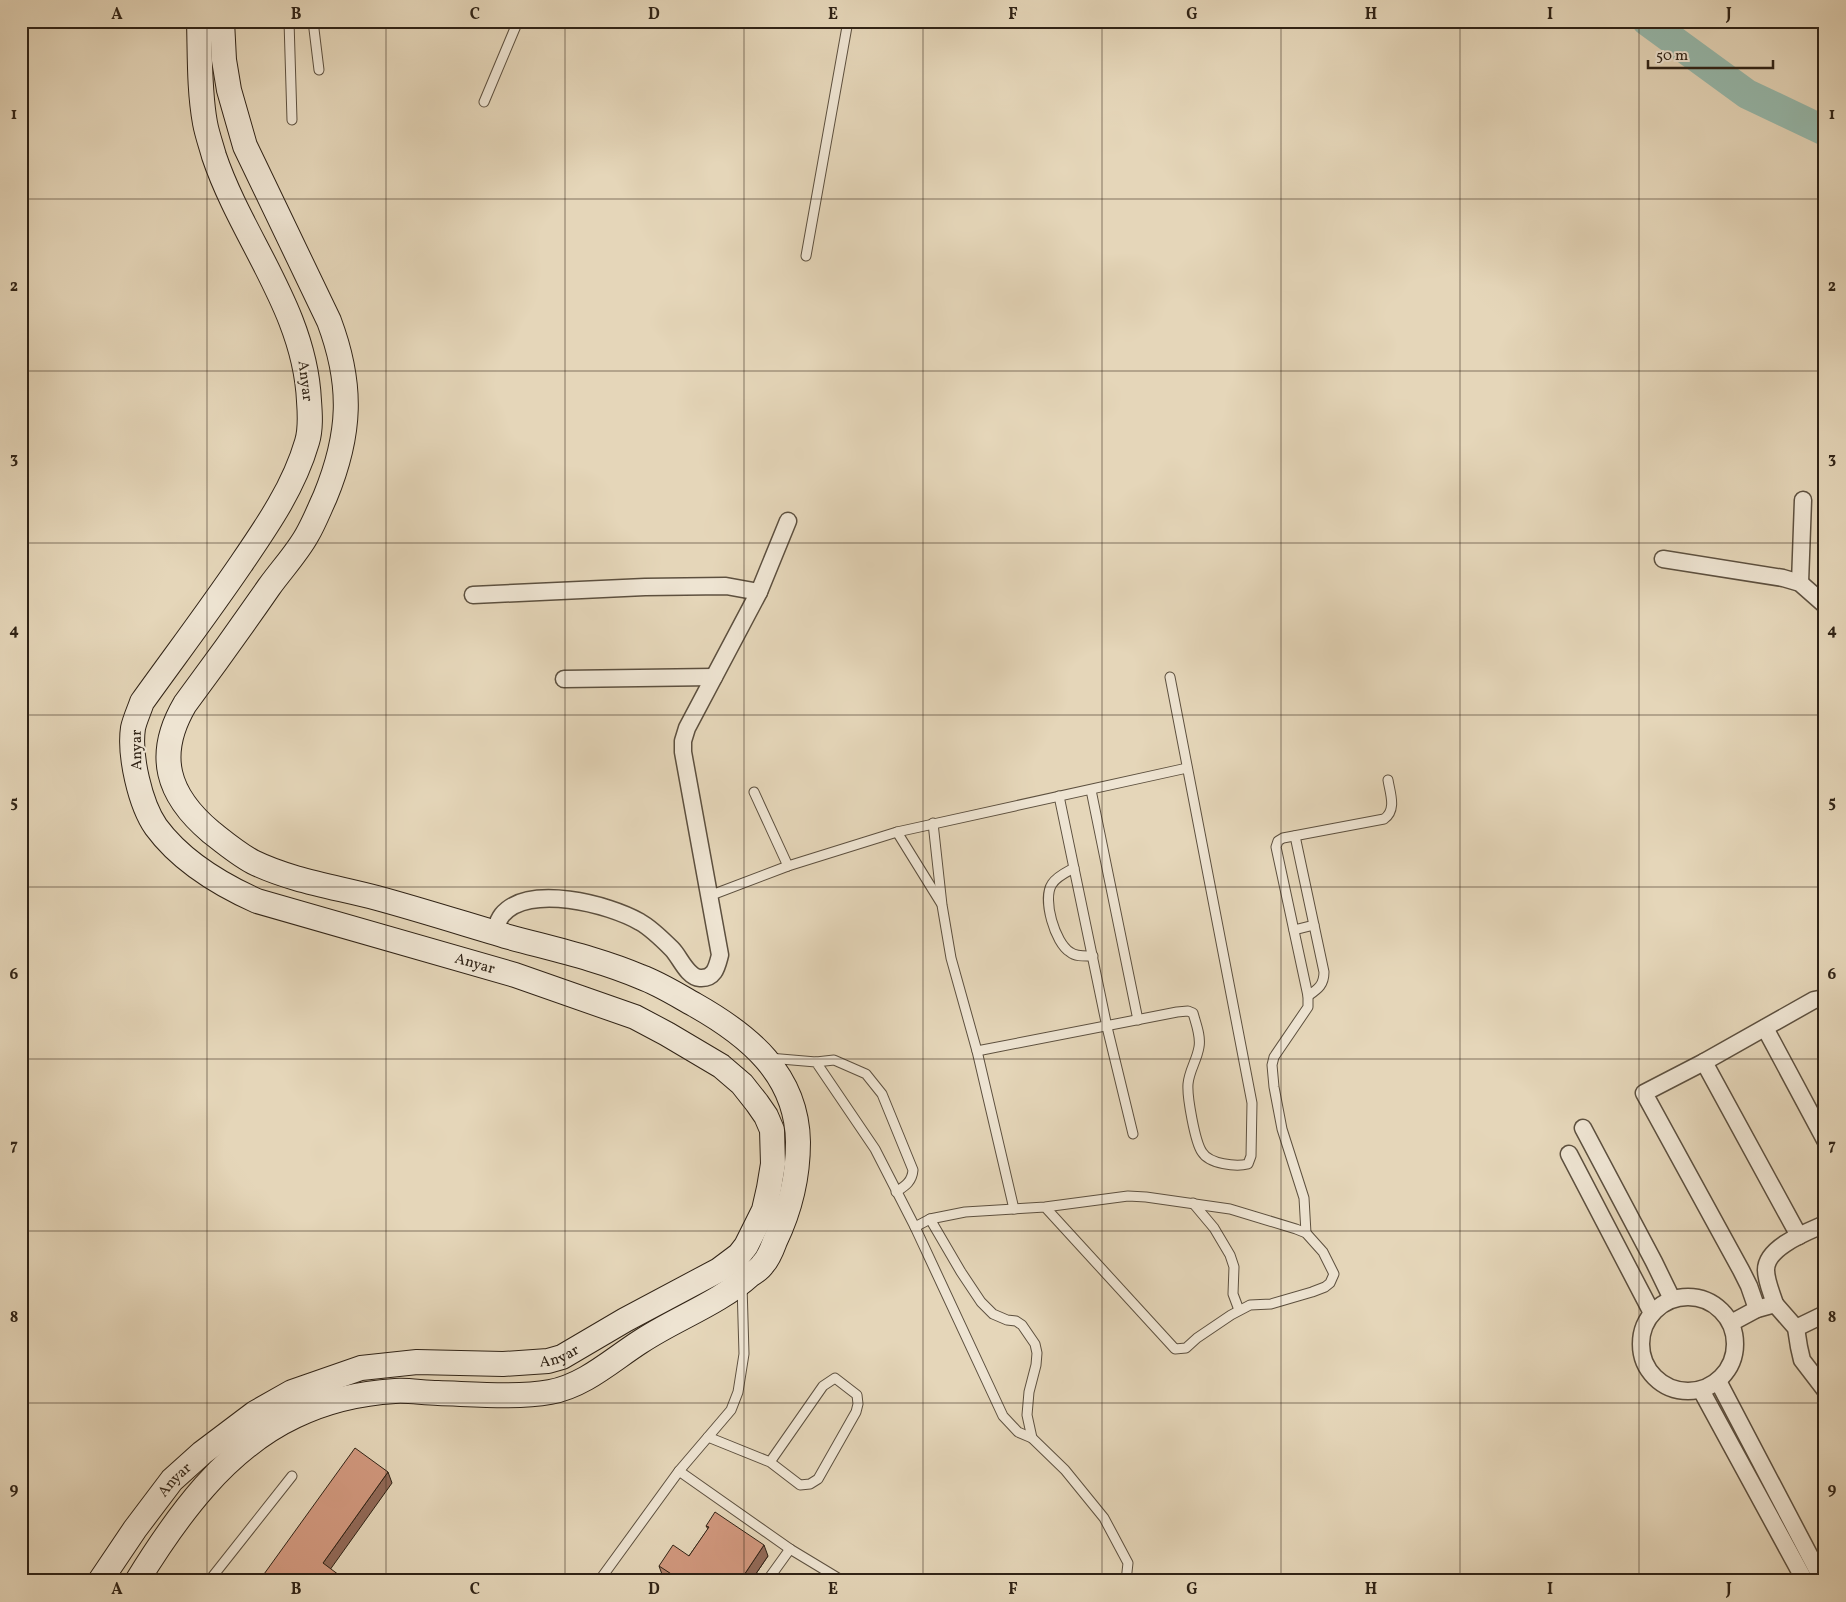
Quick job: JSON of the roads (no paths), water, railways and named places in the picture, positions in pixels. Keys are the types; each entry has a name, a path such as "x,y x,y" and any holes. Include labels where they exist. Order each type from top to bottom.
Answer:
{"street":[{"name":"Anyar","path":"100,1581 135,1529 172,1480 202,1453 255,1413 292,1392 362,1368 417,1362 502,1364 548,1361 562,1357 625,1320 719,1270 739,1255 746,1246 764,1210 773,1164 772,1130 766,1116 742,1084 721,1066 667,1034 635,1018 515,975 257,901 231,890 202,871 182,854 156,826 142,798 136,776 133,729 142,702 271,520 291,485 308,440 310,414 306,366 302,349 286,308 229,192 215,157 205,124 199,21"},
{"name":"Anyar","path":"136,1581 199,1491 231,1459 261,1434 295,1416 340,1400 397,1391 506,1394 539,1393 562,1389 612,1362 640,1342 711,1303 742,1283 765,1263 784,1223 794,1186 798,1139 794,1115 782,1080 766,1058 719,1018 643,978 595,960 379,899 299,879 254,862 231,848 203,825 175,789 169,772 169,740 176,719 307,535 335,473 345,434 347,394 337,342 329,321 245,146 229,90 224,60 222,21"},
{"path":"1800,583 1802,500"},
{"path":"494,933 502,915 508,910 518,904 534,900 557,898 606,906 640,922 673,950 692,975 699,978 709,977 716,971 720,955 683,747 687,728 759,592 788,521"},
{"path":"1663,559 1744,570 1800,583 1825,605"},
{"path":"473,595 645,587 726,586 759,592"},
{"path":"564,679 714,677"},
{"path":"515,975 526,942"},
{"path":"1757,1309 1741,1270 1644,1093 1704,1062 1814,1000 1819,998 1825,1004"},
{"path":"1765,1028 1825,1140"},
{"path":"1704,1062 1799,1236"},
{"path":"1583,1128 1672,1299"},
{"path":"1570,1154 1652,1314"},
{"path":"1825,1224 1799,1236 1774,1251 1768,1260 1766,1270 1775,1304 1796,1328 1798,1348 1802,1360 1825,1390"},
{"path":"746,1246 765,1263"},
{"path":"1695,1297 1706,1300 1716,1306 1731,1323 1735,1339 1734,1355 1728,1370 1718,1381 1701,1390 1682,1392 1659,1382 1650,1373 1640,1349 1641,1336 1645,1324 1652,1314 1661,1305 1672,1299 1695,1297"},
{"path":"1731,1323 1757,1309 1775,1304"},
{"path":"1796,1328 1825,1314"},
{"path":"502,1364 506,1394"},
{"path":"1718,1381 1823,1581"},
{"path":"1701,1390 1805,1581"}],"lane":[{"path":"289,21 292,120"},
{"path":"313,21 319,70"},
{"path":"484,102 518,21"},
{"path":"806,256 848,21"},
{"path":"977,1051 1182,1011 1193,1013 1200,1047 1190,1074 1188,1097 1198,1146 1202,1154 1208,1159 1231,1165 1241,1166 1248,1164 1251,1156 1252,1103 1170,677"},
{"path":"709,896 788,866 897,832 1187,768"},
{"path":"1306,1233 1304,1198 1282,1129 1274,1087 1272,1064 1274,1057 1308,1007 1308,996 1276,847 1278,841 1283,838 1384,818 1389,815 1392,808 1388,780"},
{"path":"1091,790 1138,1020"},
{"path":"754,792 788,866"},
{"path":"1060,796 1107,1027 1133,1134"},
{"path":"933,823 942,905 951,958 977,1051 1014,1209"},
{"path":"897,832 942,905"},
{"path":"1296,836 1324,978 1319,989 1308,996"},
{"path":"1074,868 1059,876 1052,883 1049,892 1049,907 1059,943 1078,956 1093,956"},
{"path":"1294,930 1314,925"},
{"path":"766,1058 816,1062 834,1060 866,1074 882,1094 913,1170 913,1176 909,1183 896,1192"},
{"path":"816,1062 875,1149 915,1227 1003,1416 1018,1432 1032,1438 1065,1470 1104,1518 1128,1563 1126,1581"},
{"path":"915,1227 930,1219 965,1212 1045,1207 1128,1196 1194,1203 1230,1209 1306,1233 1324,1252 1334,1274 1330,1283 1312,1292 1271,1304 1250,1305 1239,1310 1186,1348 1176,1349 1045,1207"},
{"path":"1194,1203 1214,1228 1230,1255 1234,1267 1233,1294 1239,1310"},
{"path":"930,1219 965,1279 981,1302 993,1314 1007,1320 1016,1321 1022,1325 1035,1344 1037,1353 1036,1366 1029,1392 1027,1416 1032,1438"},
{"path":"599,1581 679,1471 731,1410 738,1392 744,1354 742,1283"},
{"path":"708,1437 770,1462 800,1485 810,1484 818,1479 856,1412 857,1396 835,1378 822,1386 770,1462"},
{"path":"679,1471 790,1549 842,1581"},
{"path":"209,1581 292,1476"},
{"path":"767,1581 790,1549"}],"waterway":[{"path":"1647,21 1747,94 1825,131"}]}
